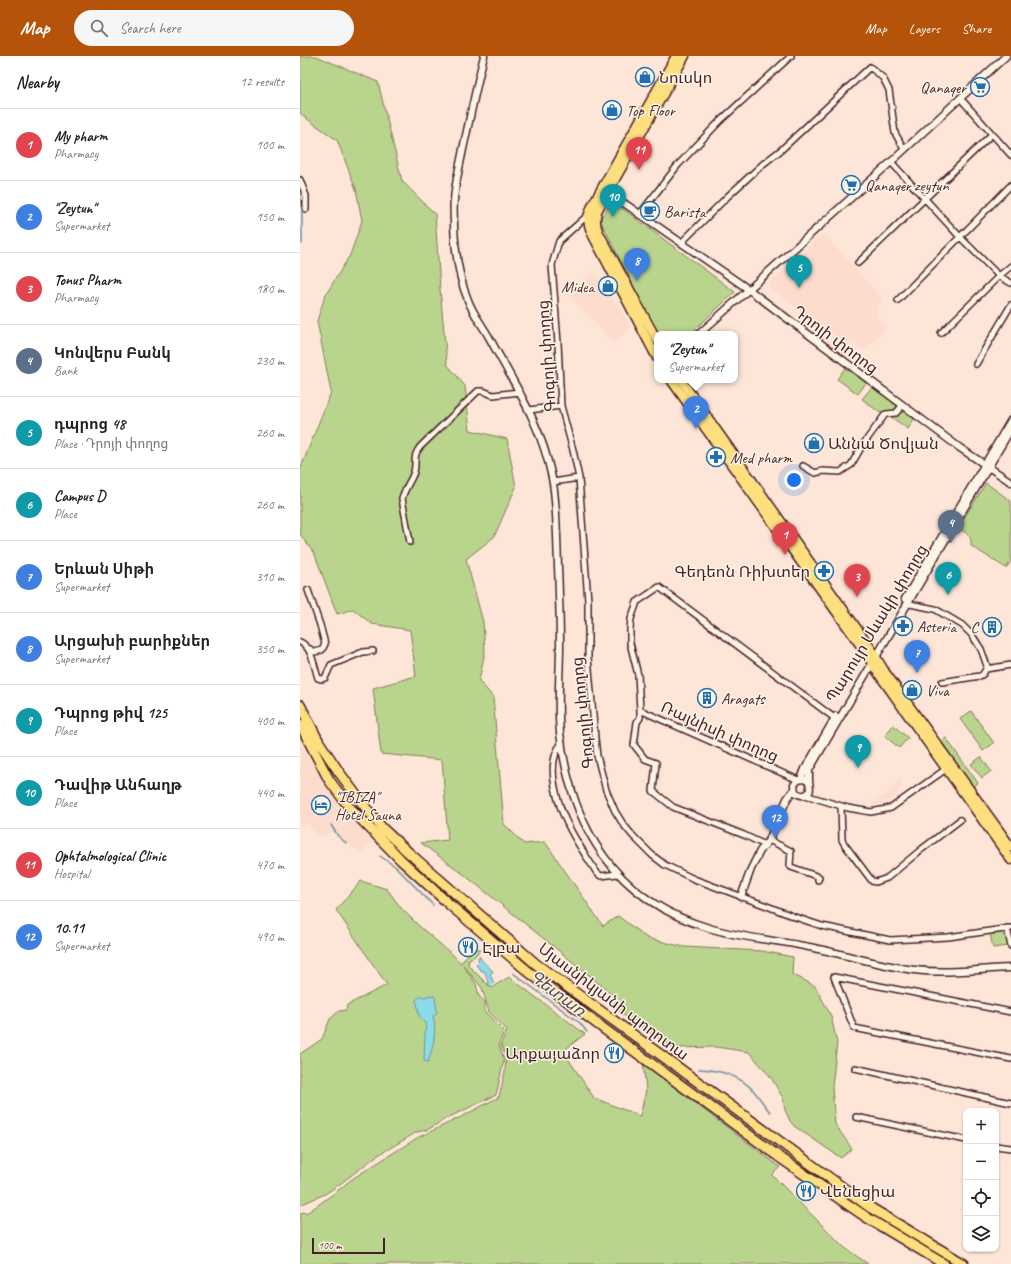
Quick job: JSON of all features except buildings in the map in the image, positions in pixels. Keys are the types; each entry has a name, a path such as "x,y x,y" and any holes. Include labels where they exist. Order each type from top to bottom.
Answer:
{"highway":[{"name":"Մյասնիկյանի պողոտա","path":"300,705 319,742 335,766 383,829 536,964 871,1208 964,1264"},
{"name":"Մյասնիկյանի պողոտա","path":"300,724 329,780 350,808 401,860 450,905 530,973 782,1159 866,1218 944,1264"}],"main road":[{"path":"654,334 591,217 594,202 676,56"},
{"path":"654,352 592,234 588,222 598,210 686,56"},
{"path":"673,383 1011,847"},
{"path":"683,383 873,658 878,673 1011,860"}],"street":[{"path":"484,56 475,92 454,200 456,257 459,274 468,301 530,410 543,444 553,482 560,608 558,702 562,743 572,789 585,825 596,845 617,874 646,899 682,918 724,933 804,946 918,971 1011,968"},
{"path":"639,214 678,166 720,121 790,56"},
{"path":"702,331 891,162 1006,56"},
{"path":"680,243 728,196 870,67 882,78 889,90 895,134 904,150"},
{"path":"960,98 1011,155"},
{"path":"858,263 992,134"},
{"path":"891,162 961,238 999,276 1011,283"},
{"path":"300,180 306,196 306,209"},
{"path":"898,300 961,238 1011,185"},
{"name":"Դրոյի փողոց","path":"608,192 748,289 1011,486"},
{"name":"Գոգոլի փողոց","path":"591,217 560,241 552,265 561,406 579,478 588,601 588,657 597,756 606,790 615,811 623,824 652,855 665,865 741,897 822,926 890,940 948,937 1009,928"},
{"path":"940,333 1011,266"},
{"path":"976,364 1011,305"},
{"path":"410,542 402,499 414,471 415,452 478,391 494,394 520,392"},
{"path":"802,466 816,473 823,471 840,472 851,465 862,446 884,416 886,414 896,413 903,405"},
{"path":"530,410 561,406"},
{"name":"Պարույր Սևակի փողոց","path":"873,658 906,605 986,467 1011,420"},
{"name":"Պարույր Սևակի փողոց","path":"797,785 805,768 873,658 986,467 1011,430"},
{"name":"Դրոյի փողոց","path":"986,467 994,470 1011,482"},
{"path":"553,482 579,478"},
{"path":"818,880 819,877 791,867 791,851 674,807 654,791 656,763 645,759 634,745 636,722 640,718 640,710 638,675 630,643 630,629 631,619 637,602 659,587 836,719"},
{"path":"308,590 325,644 322,650 315,652 308,648"},
{"path":"906,605 910,604 935,609 962,625 972,635 982,649 987,666 983,674 980,676 942,682"},
{"path":"300,642 304,643 308,648 318,678 322,680 325,678 331,665 364,652 373,652"},
{"path":"986,669 1011,665"},
{"name":"Ռայնիսի փողոց","path":"640,710 789,776 797,785"},
{"name":"Պարույր Սևակի փողոց","path":"808,793 810,787 809,770 836,719"},
{"path":"562,743 555,753 553,768 554,785 561,810 570,830 598,873 601,876 617,874"},
{"path":"797,785 801,796 808,793 841,806 871,812 891,808 946,769"},
{"path":"741,897 750,869 767,842 789,797 797,785 806,780 809,782"},
{"path":"841,806 842,840 872,881 876,882 887,878 960,820"},
{"path":"1009,928 1011,946"},
{"path":"1011,1012 834,977 854,1028 1011,1059"},
{"path":"855,1068 1011,1103"},
{"path":"856,1117 963,1139"},
{"path":"999,1146 1011,1148"}],"shaded area":[{"path":"823,233 884,300 877,308 880,312 876,318 886,327 865,351 853,343 850,347 767,286"},
{"path":"594,272 632,327 614,343 568,295"},
{"path":"300,743 326,787 372,841 361,854 332,832 320,837 307,825 300,827"},
{"path":"898,779 903,783 894,797 886,802 874,806 873,801 889,793"}],"green space":[{"path":"300,56 316,56 378,82 402,181 435,214 447,364 465,386 470,430 507,439 516,487 494,537 466,559 483,622 485,651 479,681 493,697 504,824 524,844 545,842 603,926 618,916 647,938 684,947 762,951 793,957 792,974 815,986 831,1016 837,1043 832,1087 835,1124 852,1149 841,1158 794,1126 785,1110 783,1098 770,1076 749,1052 716,1047 673,1048 619,1012 612,995 589,975 462,873 421,843 448,840 442,760 381,754 373,688 416,676 410,630 372,624 353,609 337,614 315,555 300,534 300,470 331,392 317,321 325,296 350,255 362,221 356,189 337,140 300,113"},
{"path":"612,201 735,292 693,331 656,331 601,222 601,218"},
{"path":"845,368 866,383 858,394 837,379"},
{"path":"872,387 914,419 908,429 883,411 880,413 862,399"},
{"path":"986,483 1011,501 1011,561 1006,568 971,546 970,537 958,528"},
{"path":"971,711 994,743 983,751 960,719"},
{"path":"893,725 908,738 899,748 885,736"},
{"path":"946,738 978,783 973,787 941,741"},
{"path":"981,757 991,771 982,778 971,764"},
{"path":"361,881 387,889 401,908 419,926 461,963 472,949 481,949 474,957 469,959 468,965 491,988 509,977 585,1034 563,1051 594,1098 640,1116 646,1090 643,1063 780,1167 772,1175 845,1248 868,1264 300,1264 300,1213 308,1212 352,1179 417,1138 499,1097 505,1072 506,1058 501,1044 507,1030 489,1012 482,988 463,965 476,984 479,996 485,1002 485,1012 504,1031 499,1044 504,1060 496,1095 447,1118 427,1130 417,1132 375,1157 325,1194 300,1205 300,1054 322,1039 330,1019 339,1011 346,1010 347,1005 387,985 336,910"},
{"path":"1005,931 1008,946 993,948 990,934"}],"water":[{"path":"479,956 493,972 490,974 494,983 491,986 489,986 485,972 480,970 476,965 479,962"},
{"path":"431,995 435,997 437,1013 433,1016 435,1027 434,1039 428,1062 424,1061 426,1025 419,1015 417,1003 415,1001 421,996 424,997"}],"waterway":[{"name":"Գետառ","path":"300,198 302,210 302,244"},
{"name":"Գետառ","path":"331,825 338,836 346,843"},
{"name":"Գետառ","path":"380,856 396,867 433,905"},
{"name":"Գետառ","path":"513,973 580,1023 587,1032"},
{"name":"Գետառ","path":"699,1069 721,1072 735,1077 753,1090 770,1112"}],"place":[{"name":"Նուսկո","path":"645,77"},
{"name":"Qanaqer","path":"980,87"},
{"name":"Top Floor","path":"612,110"},
{"name":"Ophtalmological Clinic","path":"639,170"},
{"name":"Qanaqer zeytun","path":"851,185"},
{"name":"Barista","path":"650,211"},
{"name":"Դավիթ Անհաղթ","path":"613,217"},
{"name":"Արցախի բարիքներ","path":"637,281"},
{"name":"Midea","path":"608,286"},
{"name":"դպրոց 48","path":"799,288"},
{"name":"\"Zeytun\"","path":"696,429"},
{"name":"Աննա Ծովյան","path":"814,443"},
{"name":"Med pharm","path":"716,457"},
{"name":"Կոնվերս Բանկ","path":"951,543"},
{"name":"My pharm","path":"785,555"},
{"name":"Գեդեոն Ռիխտեր","path":"824,571"},
{"name":"Campus D","path":"948,595"},
{"name":"Tonus Pharm","path":"857,597"},
{"name":"Asteria","path":"903,626"},
{"name":"C","path":"992,627"},
{"name":"Երևան Սիթի","path":"917,673"},
{"name":"Viva","path":"912,690"},
{"name":"Aragats","path":"707,698"},
{"name":"Դպրոց թիվ 125","path":"858,768"},
{"name":"\"IBIZA\" Hotel Sauna","path":"321,805"},
{"name":"10.11","path":"775,838"},
{"name":"Էլբա","path":"468,947"},
{"name":"Արքայաձոր","path":"614,1053"},
{"name":"Վենեցիա","path":"806,1191"}]}
